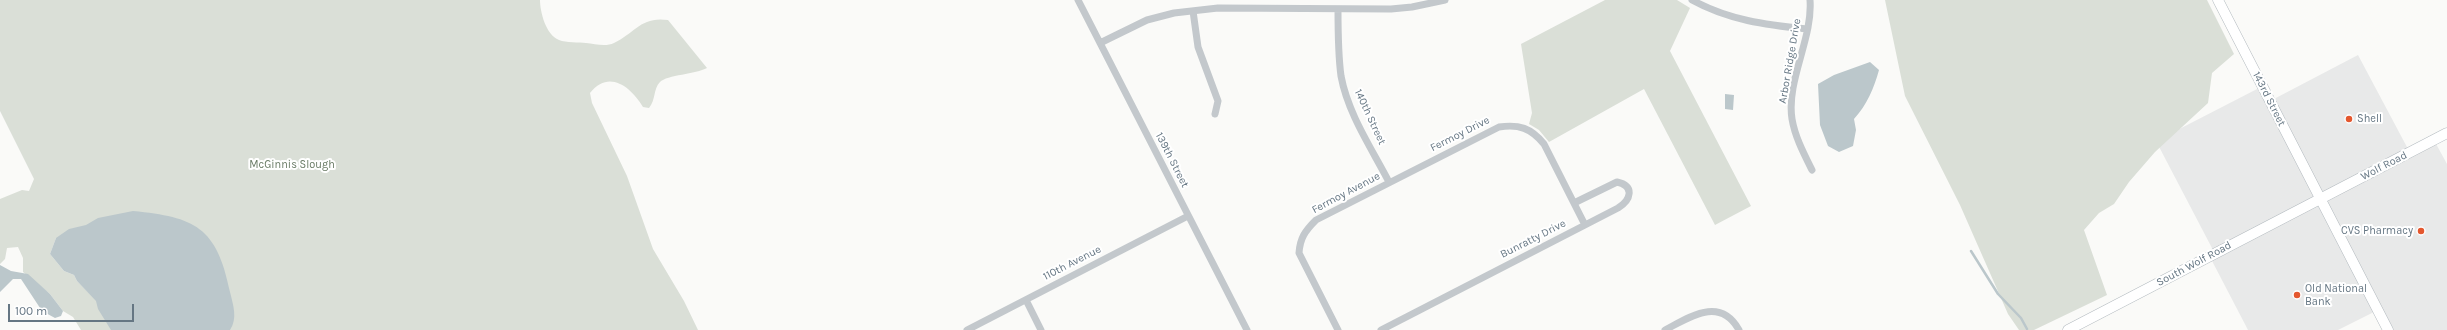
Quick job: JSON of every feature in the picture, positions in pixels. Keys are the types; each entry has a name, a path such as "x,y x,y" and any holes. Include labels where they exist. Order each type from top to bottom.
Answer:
{"main road":[{"name":"143rd Street","path":"2218,0 2388,330"},
{"name":"Wolf Road","path":"2320,199 2447,133"},
{"name":"South Wolf Road","path":"2068,330 2320,199"}],"street":[{"name":"139th Street","path":"1078,0 1247,330"},
{"path":"1100,43 1148,20 1193,11 1218,8 1405,8 1445,0"},
{"path":"1692,0 1730,17 1754,24 1807,29"},
{"name":"Arbor Ridge Drive","path":"1810,0 1807,29 1794,91 1792,117 1797,137 1812,170"},
{"name":"140th Street","path":"1338,9 1338,50 1342,78 1351,107 1390,182"},
{"path":"1193,11 1198,47 1218,101 1215,114"},
{"name":"Fermoy Drive","path":"1390,182 1499,127 1523,127 1535,133 1544,144 1585,225"},
{"name":"Fermoy Avenue","path":"1338,330 1299,253 1300,240 1316,220 1390,182"},
{"name":"Bunratty Drive","path":"1381,330 1627,202 1630,196 1629,190 1624,184 1617,182 1574,203"},
{"name":"110th Avenue","path":"967,330 1188,216"},
{"path":"1026,300 1041,330"},
{"path":"1665,330 1692,316 1705,312 1718,312 1728,316 1739,330"}],"shaded area":[{"path":"2358,55 2408,149 2321,194 2272,100"},
{"path":"1870,62 1879,70 1875,83 1870,96 1859,114 1854,119 1856,130 1853,146 1839,152 1828,146 1820,125 1818,84 1834,75"},
{"path":"2259,88 2316,197 2213,250 2156,141"},
{"path":"1725,94 1734,95 1733,110 1725,109"},
{"path":"2435,142 2447,164 2447,330 2391,330 2324,200"},
{"path":"2319,203 2374,312 2338,330 2248,330 2211,259"},
{"path":"133,211 172,217 188,222 200,229 210,239 225,270 234,311 234,321 230,330 111,330 98,309 96,301 77,281 74,275 64,271 50,254 56,238 69,229 86,225 98,218"},
{"path":"0,265 11,271 28,274 50,294 63,311 61,316 55,318 42,311 21,279 13,279 0,292"}],"green space":[{"name":"McGinnis Slough","path":"0,0 540,0 541,11 545,23 554,37 565,42 604,45 614,43 639,26 651,20 668,20 707,68 669,78 660,82 656,88 653,102 649,108 643,107 626,87 612,82 605,82 597,86 590,93 592,103 627,176 653,249 684,301 698,330 81,330 73,317 63,311 50,294 23,272 23,258 18,247 7,248 5,259 0,264 0,199 22,190 29,191 34,179 0,111","holes":["56,238 94,298 77,281 74,275 64,271 50,254"]},
{"path":"1605,0 1677,0 1690,8 1670,51 1751,206 1715,225 1644,89 1549,142 1539,130 1529,124 1532,113 1521,44"},
{"path":"1885,0 2207,0 2234,54 2212,73 2208,103 2155,152 2129,182 2114,204 2099,213 2084,230 2107,295 2034,330 2019,330 2008,314 1960,205 1905,96"}],"waterway":[{"path":"1971,251 1998,294 2021,318 2027,329"}],"place":[{"name":"Shell","path":"2349,119"},
{"name":"CVS Pharmacy","path":"2421,231"},
{"name":"Old National Bank","path":"2297,295"}]}
